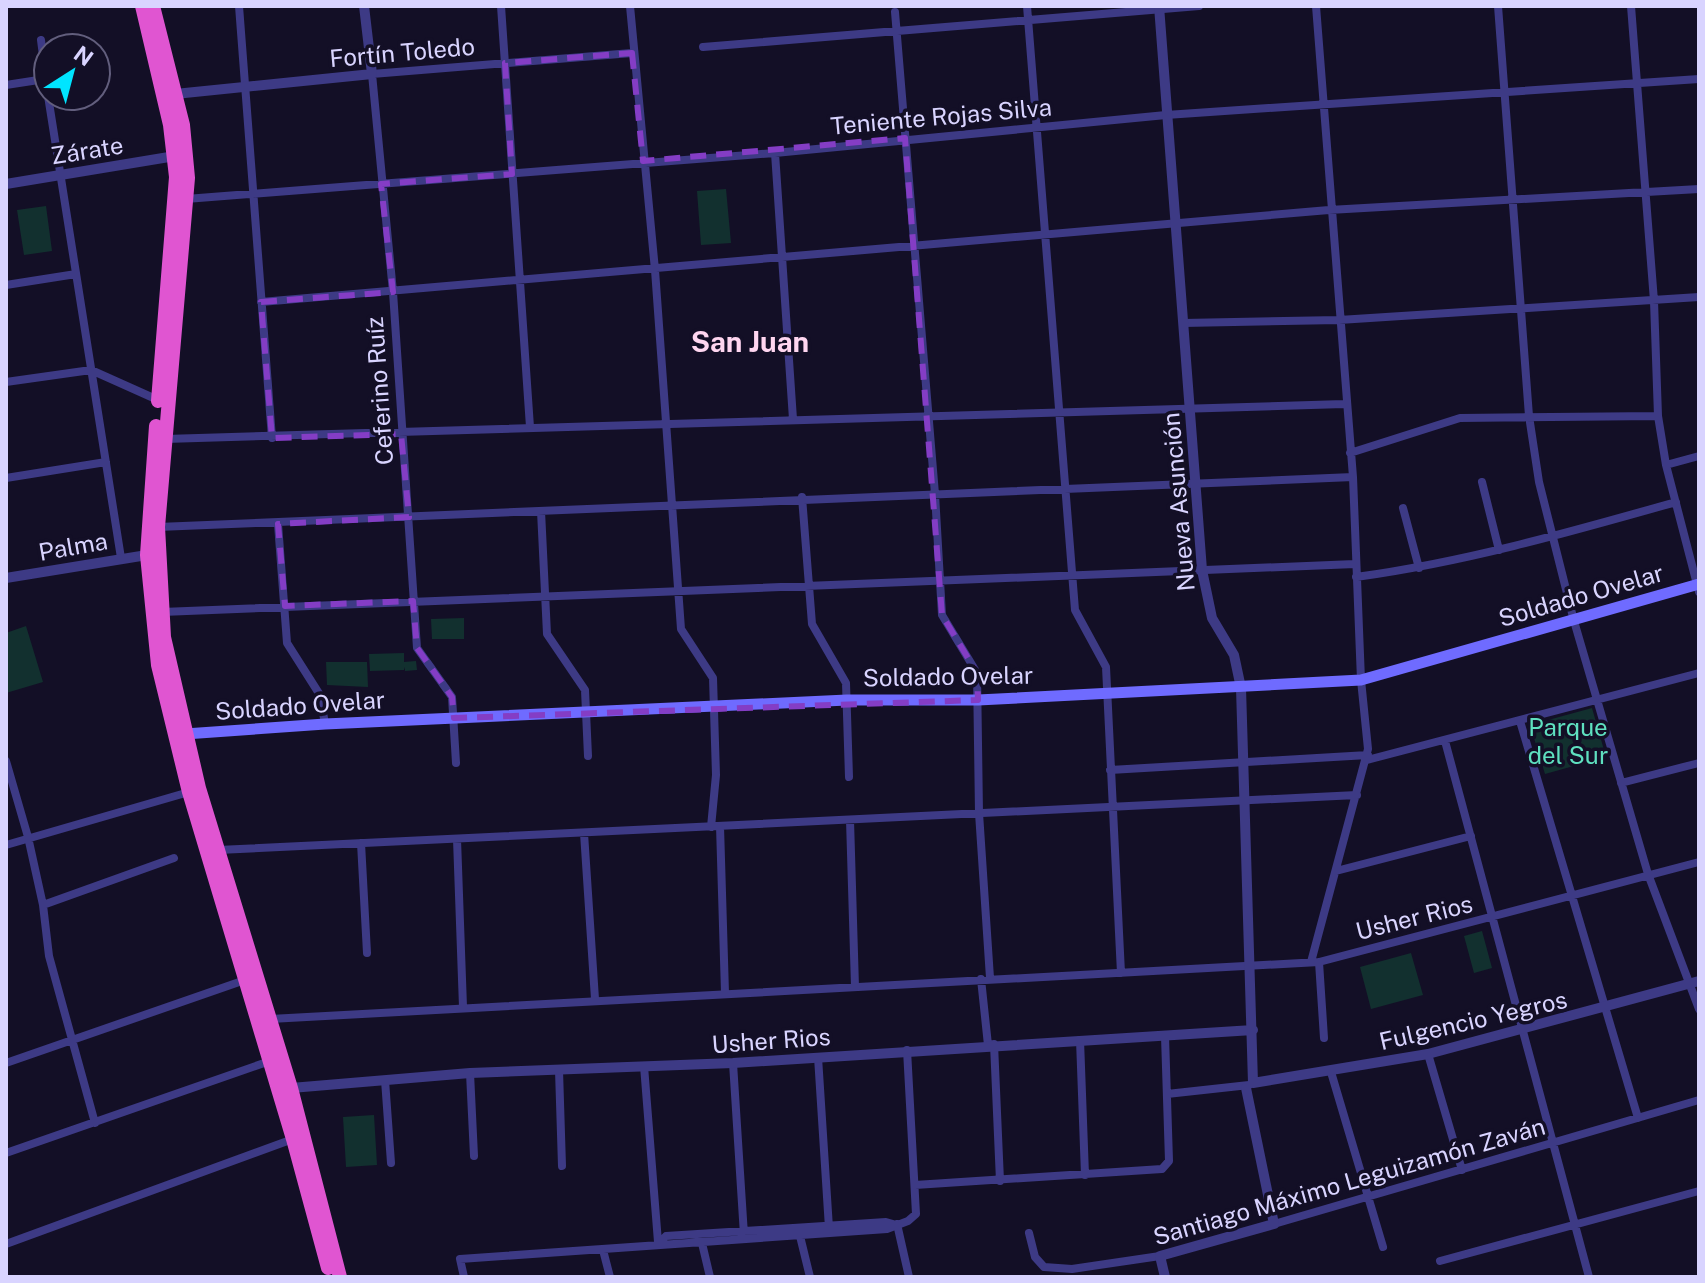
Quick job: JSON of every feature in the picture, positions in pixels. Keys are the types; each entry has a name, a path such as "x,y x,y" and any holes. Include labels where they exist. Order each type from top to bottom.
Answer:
{"highway":[{"path":"142,6 175,156 175,198 147,555 154,640 180,735 291,1088 340,1277"},
{"path":"153,6 186,147 186,199 158,527 161,612 189,792 293,1139 330,1277"}],"main road":[{"name":"Soldado Ovelar","path":"180,735 325,724 716,709 847,700 978,700 1361,680 1698,587"}],"street":[{"path":"239,6 272,438"},
{"name":"Ceferino Ruíz","path":"364,6 393,292 417,648 447,685 452,697 456,763"},
{"path":"501,6 530,427"},
{"path":"630,6 632,53 655,270 681,629 713,678 716,709 716,826 725,993"},
{"path":"1027,6 1038,127 1042,233 1075,610 1106,667 1121,973"},
{"path":"703,47 1199,6"},
{"path":"1316,6 1344,404 1353,477 1367,758 1315,962 1324,1038"},
{"path":"1498,6 1529,416 1539,482 1574,621 1648,874 1696,983 1699,1009"},
{"path":"1631,6 1654,301 1658,416 1666,465 1698,587"},
{"name":"Nueva Asunción","path":"1159,7 1202,570 1212,618 1234,655 1241,688 1253,1030 1250,1086 1274,1224"},
{"path":"895,12 926,415 935,494 942,615 977,673 986,978 1000,1181"},
{"name":"Fortín Toledo","path":"175,94 632,53"},
{"name":"Teniente Rojas Silva","path":"186,199 775,153 1166,115 1699,79"},
{"path":"6,85 32,81"},
{"path":"51,112 121,558"},
{"path":"775,153 793,419"},
{"name":"Zárate","path":"6,184 175,156"},
{"path":"261,302 1329,210 1699,189"},
{"path":"6,285 76,274"},
{"path":"1183,323 1339,320 1699,297"},
{"path":"6,382 91,370 158,400"},
{"path":"164,439 1344,404"},
{"path":"1350,453 1460,418 1658,416"},
{"path":"1666,465 1699,456"},
{"path":"6,478 106,462"},
{"path":"158,527 278,524 802,497 1353,477"},
{"path":"1482,482 1499,550"},
{"path":"802,497 812,624 846,683 849,777"},
{"path":"1356,577 1419,568 1499,550 1676,502"},
{"path":"1403,508 1419,568"},
{"path":"541,511 547,634 585,690 588,756"},
{"path":"278,524 287,643 320,695 325,724"},
{"name":"Palma","path":"6,578 147,555"},
{"path":"161,612 545,594 680,592 808,584 1355,564"},
{"path":"1110,770 1367,758 1445,741 1699,673"},
{"path":"1520,721 1608,1008 1638,1118"},
{"path":"1445,741 1589,1277"},
{"path":"6,761 43,905 49,956 95,1123"},
{"path":"1621,783 1699,763"},
{"path":"6,845 189,792"},
{"path":"218,850 850,820 1245,797 1357,795"},
{"path":"850,820 855,987"},
{"path":"584,833 595,999"},
{"path":"1336,871 1471,836"},
{"path":"457,839 463,1007"},
{"path":"361,843 367,953"},
{"path":"43,905 174,858"},
{"name":"Usher Rios","path":"270,1019 1315,962 1699,862"},
{"path":"6,1063 245,980"},
{"name":"Fulgencio Yegros","path":"1250,1086 1428,1054 1696,983"},
{"name":"Usher Rios","path":"291,1088 470,1073 733,1063 991,1044 1253,1030"},
{"path":"915,1185 1085,1175 1167,1166 1165,1036"},
{"path":"1080,1040 1085,1175"},
{"path":"464,1277 460,1259 603,1250 659,1242 666,1236 700,1238 829,1229 887,1229 913,1218 915,1185 907,1050"},
{"path":"1428,1054 1462,1170"},
{"path":"818,1057 829,1229"},
{"path":"6,1153 270,1061"},
{"path":"733,1063 744,1235"},
{"path":"644,1066 659,1242"},
{"path":"559,1070 562,1166"},
{"path":"1331,1072 1383,1247"},
{"path":"470,1073 474,1156"},
{"path":"385,1080 391,1163"},
{"path":"1167,1094 1250,1086"},
{"name":"Santiago Máximo Leguizamón Zaván","path":"1029,1233 1039,1265 1073,1273 1160,1256 1699,1100"},
{"path":"6,1244 293,1139"},
{"path":"1440,1261 1699,1191"},
{"path":"895,1224 909,1277"},
{"path":"799,1231 810,1277"},
{"path":"700,1238 710,1277"},
{"path":"603,1250 610,1277"},
{"path":"1160,1256 1165,1277"}],"highlighted area":[{"path":"632,53 643,161 905,138 942,615 977,673 978,700 454,718 452,697 417,648 413,601 285,606 278,524 409,517 401,434 272,438 261,302 393,292 381,184 512,174 505,63"}],"green space":[{"path":"726,189 731,243 701,245 697,191"},
{"path":"46,206 52,251 24,255 17,210"},
{"path":"464,618 464,639 432,639 431,619"},
{"path":"26,626 43,682 6,693 6,633"},
{"path":"404,653 404,662 416,661 417,670 405,671 405,667 404,670 370,671 369,654"},
{"path":"326,662 367,662 368,687 327,685"},
{"name":"Parque del Sur","path":"1592,708 1606,757 1545,774 1530,725"},
{"path":"1482,931 1492,968 1474,973 1464,936"},
{"path":"1411,953 1423,995 1371,1009 1360,967"},
{"path":"374,1115 377,1165 346,1167 343,1117"}],"district":[{"name":"San Juan","path":"750,341"}]}
